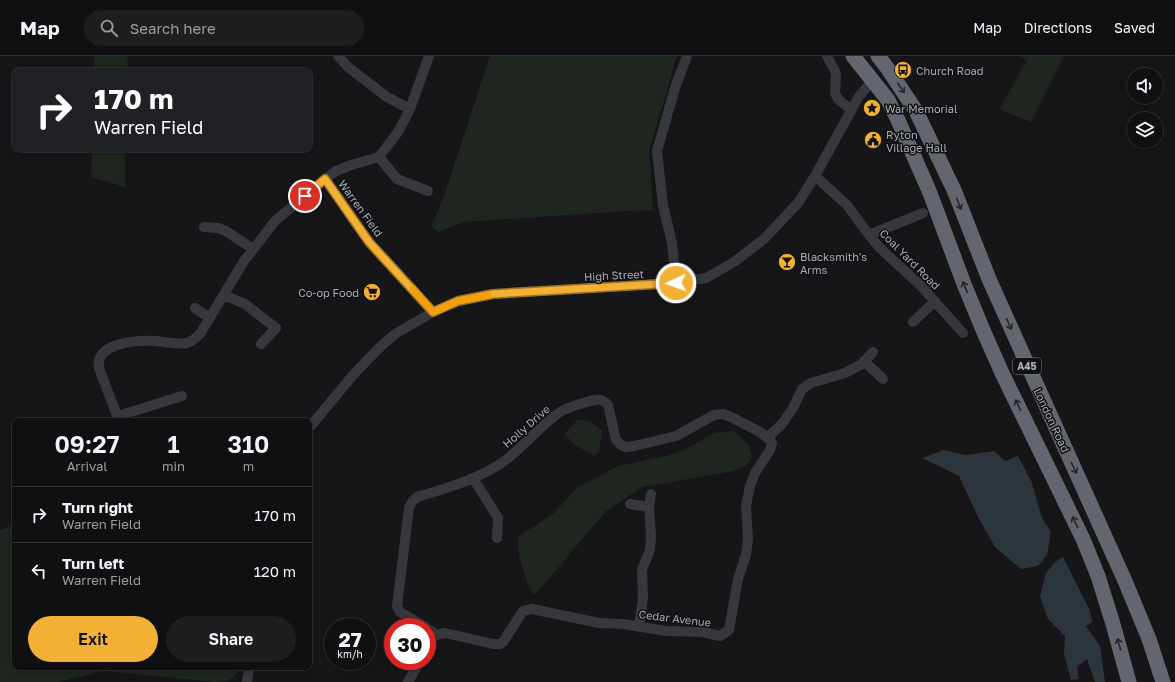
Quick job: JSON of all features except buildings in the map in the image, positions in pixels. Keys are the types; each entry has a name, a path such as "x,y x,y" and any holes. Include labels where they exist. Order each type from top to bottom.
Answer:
{"highway":[{"name":"London Road","path":"878,56 916,111 954,190 1001,306 1125,581 1149,639 1163,682"},
{"name":"A45","path":"856,58 888,100 898,120 930,193 983,330 1002,373 1085,545 1098,576 1129,682"}],"street":[{"path":"338,56 348,67 388,97 410,109"},
{"path":"325,179 336,171 379,157 398,132 410,109 429,56"},
{"path":"676,283 672,243 663,205 657,151 686,56"},
{"path":"827,56 836,75 835,93 838,99 851,110"},
{"name":"High Street","path":"312,424 353,375 395,334 433,312 458,301 493,294 676,283 706,278 734,262 764,239 798,203 815,176 851,110 873,80"},
{"path":"379,157 397,179 428,191"},
{"name":"Coal Yard Road","path":"815,176 848,205 880,248 913,278 963,333"},
{"name":"Warren Field","path":"118,418 99,368 98,363 102,354 111,347 137,341 183,343 189,342 196,338 210,318 244,261 264,235 275,222 325,179 369,242 433,312"},
{"name":"Coal Yard Road","path":"869,235 923,213"},
{"path":"204,227 218,228 226,231 253,249"},
{"path":"224,295 245,304 276,328 261,344"},
{"name":"Coal Yard Road","path":"913,322 934,301"},
{"path":"195,308 210,318"},
{"path":"768,438 782,424 793,408 802,389 811,383 846,374 862,364 873,352"},
{"path":"864,361 882,379"},
{"path":"121,418 182,396"},
{"name":"Holly Drive","path":"410,618 400,612 397,606 409,508 412,502 417,497 473,478 496,466 516,452 561,411 579,404 599,399 605,402 608,405 616,440 621,445 626,447 676,436 714,415 723,414 768,438"},
{"name":"Cedar Avenue","path":"436,635 445,633 493,644 500,644 503,642 523,611 532,609 598,623 623,624 666,631 702,632 720,636 729,630 738,579 746,555 748,539 746,506 750,486 755,473 770,450 772,443 768,438"},
{"path":"473,478 498,518 497,538"},
{"path":"639,626 643,598 642,570 650,550 652,535 649,507 651,494"},
{"path":"630,504 649,507"},
{"path":"247,682 249,670"},
{"path":"408,682 415,670"}],"shaded area":[{"path":"95,56 128,56 127,68 95,68"},
{"path":"490,56 677,56 649,151 653,210 463,222 438,232 431,226 446,190"},
{"path":"1019,56 1064,56 1031,122 999,109 1027,61"},
{"path":"92,152 125,152 125,187 91,177"},
{"path":"578,419 591,422 602,430 599,453 594,456 574,444 565,434"},
{"path":"734,431 749,445 752,457 746,466 734,471 642,487 606,511 535,595 530,590 519,557 518,537 553,514 577,488 618,466 670,455 686,449 714,433"},
{"path":"944,450 966,455 994,451 1005,461 1018,456 1032,483 1042,518 1051,532 1047,555 1038,566 1021,569 995,547 978,517 959,476 922,458"},
{"path":"12,526 12,670 239,670 231,679 220,682 104,671 57,682 0,682 0,530"},
{"path":"1063,557 1090,611 1092,622 1086,626 1100,646 1105,682 1095,682 1087,659 1077,667 1079,679 1071,680 1064,654 1065,636 1048,619 1040,596 1046,573 1055,562"}],"slow traffic":[{"path":"413,289 433,312 458,301 488,295"}],"place":[{"name":"Church Road","path":"903,70"},
{"name":"War Memorial","path":"872,108"},
{"name":"Ryton Village Hall","path":"873,140"},
{"name":"Blacksmith's Arms","path":"787,262"},
{"name":"Co-op Food","path":"372,292"}],"route":[{"path":"305,196 325,179 369,242 433,312 458,301 493,294 676,283"}]}
